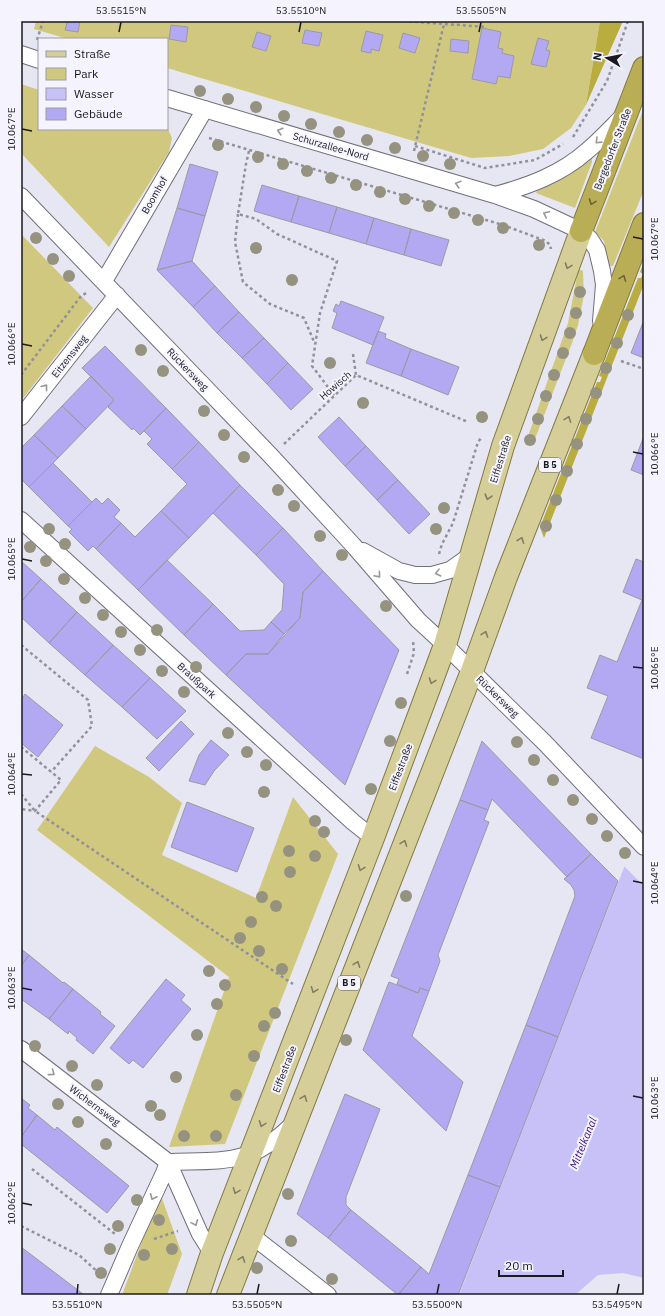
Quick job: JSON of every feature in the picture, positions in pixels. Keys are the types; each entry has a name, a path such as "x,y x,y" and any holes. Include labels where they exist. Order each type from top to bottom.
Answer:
{"highway":[{"name":"Bergedorfer Straße","path":"581,231 644,68"},
{"name":"B 5","path":"594,354 644,224"}],"main road":[{"name":"Eiffestraße","path":"198,1295 212,1253 373,838 445,644 503,446 581,231"},
{"name":"B 5","path":"228,1295 472,671 506,577 594,354"}],"street":[{"path":"21,54 38,60"},
{"name":"Schurzallee-Nord","path":"168,98 495,195 534,209 581,231 590,239 598,250 604,285 601,318 594,354"},
{"name":"Boomhof","path":"104,281 205,109"},
{"path":"495,195 533,183 563,169 588,151 626,114"},
{"name":"Rückersweg","path":"21,196 271,456 353,545 418,620 445,644 545,743 639,842"},
{"name":"Eitzensweg","path":"21,417 117,295"},
{"name":"Braußpark","path":"21,520 353,822 373,838"},
{"name":"Rückersweg","path":"353,545 399,571 415,575 432,575 450,570 471,555"},
{"name":"Wichernsweg","path":"21,1049 168,1162 200,1234 212,1253"},
{"path":"111,1290 168,1162 228,1160 250,1155 278,1138 296,1121"},
{"path":"251,1235 328,1295"}],"path":[{"path":"403,21 487,27"},
{"path":"572,139 607,81 628,21"},
{"path":"409,169 444,24"},
{"path":"191,132 249,151 503,225 546,241 550,245 551,251"},
{"path":"415,146 485,168 535,160 566,142"},
{"path":"249,151 238,214 235,242 243,282 270,304 304,318 316,344"},
{"path":"238,214 256,219 277,234 337,261 320,313 312,366 334,395"},
{"path":"21,375 81,296 104,281"},
{"path":"353,354 356,375"},
{"path":"621,361 644,369"},
{"name":"Howisch","path":"271,456 356,375 468,422"},
{"path":"478,442 482,436"},
{"path":"21,644 88,700 92,726 51,772"},
{"path":"21,747 61,780 35,811"},
{"path":"21,794 35,811 295,985"},
{"path":"21,809 35,811"},
{"path":"32,1169 130,1246 181,1230 200,1234"},
{"path":"21,1226 79,1255 111,1290"}],"green space":[{"path":"36,21 600,21 586,105 571,128 543,149 509,156 471,158 168,68 168,38 65,38 34,29"},
{"path":"21,84 38,90 38,130 168,129 172,138 169,152 109,247 21,153"},
{"path":"644,108 644,190 613,266 608,266 604,241 595,232"},
{"path":"592,158 592,162 575,208 536,193 537,191 573,172"},
{"path":"21,234 93,308 21,401"},
{"path":"579,270 582,270 583,272 584,295 578,325 533,444 527,443 527,439 568,323"},
{"path":"95,746 149,777 182,803 162,855 256,898 293,797 338,854 225,1144 169,1147 229,977 37,830"},
{"path":"160,1193 182,1254 167,1295 122,1295"}],"shaded area":[{"path":"600,21 623,21 586,105"},
{"path":"644,262 644,284 544,538 540,527 597,382 600,382 602,377 599,376 638,278 641,278 643,274 640,272"}],"water":[{"name":"Mittelkanal","path":"644,811 644,1278 623,1273 598,1275 575,1295 459,1295 630,852"}],"pier":[{"path":"644,811 644,886 623,865"}],"building":[{"path":"63,21 80,21 78,32 65,30 67,23"},
{"path":"171,25 188,27 186,42 169,39"},
{"path":"482,28 501,32 498,48 503,49 502,53 514,56 510,78 498,76 496,84 472,79"},
{"path":"305,30 322,33 319,46 302,43"},
{"path":"366,31 383,35 379,51 371,49 371,53 361,51"},
{"path":"257,32 271,36 266,51 252,47"},
{"path":"403,33 420,38 415,53 399,48"},
{"path":"538,38 549,41 546,50 550,51 546,67 531,64"},
{"path":"451,39 469,41 468,53 450,51"},
{"path":"190,164 218,172 205,216 177,208"},
{"path":"262,185 299,196 291,222 254,211"},
{"path":"299,196 337,207 329,233 291,222"},
{"path":"337,207 374,218 366,244 329,233"},
{"path":"177,208 205,216 192,261 157,270"},
{"path":"374,218 411,229 404,255 366,244"},
{"path":"411,229 449,240 441,266 404,255"},
{"path":"192,261 215,286 193,307 157,270"},
{"path":"215,286 239,312 217,333 193,307"},
{"path":"341,301 384,317 373,345 332,328 337,313 333,311 336,304 339,306"},
{"path":"239,312 264,338 242,358 217,333"},
{"path":"644,320 644,358 631,353"},
{"path":"378,331 386,334 385,338 411,349 401,376 366,363"},
{"path":"264,338 288,363 267,384 242,358"},
{"path":"105,346 166,408 140,435 133,428 132,430 108,407 114,400 82,368"},
{"path":"411,349 459,367 448,395 401,376"},
{"path":"288,363 313,389 291,410 267,384"},
{"path":"91,376 114,400 86,429 62,406"},
{"path":"62,406 86,429 58,458 34,435"},
{"path":"166,408 199,442 172,469 147,444 152,439 144,431"},
{"path":"339,417 366,446 345,466 318,437"},
{"path":"34,435 58,458 29,487 21,479 21,448"},
{"path":"644,436 644,475 631,470"},
{"path":"199,442 240,485 189,538 161,511 187,484 172,469"},
{"path":"366,446 398,480 377,500 345,466"},
{"path":"53,463 92,502 68,526 29,487"},
{"path":"398,480 430,514 409,534 377,500"},
{"path":"240,485 283,528 256,555 213,513"},
{"path":"96,498 102,504 108,498 120,510 114,517 121,523 96,549 93,546 88,551 69,532 72,529 68,526"},
{"path":"161,511 189,538 138,590 96,549 121,523 135,537"},
{"path":"283,528 323,571 303,592 300,618 284,634 271,622 282,610 284,584 256,555"},
{"path":"636,559 644,562 644,759 591,738 608,696 587,688 600,655 617,662 642,600 623,592"},
{"path":"167,560 213,604 184,635 138,590"},
{"path":"21,561 41,579 21,602"},
{"path":"323,571 399,650 345,785 226,675 246,654 268,654 300,618 303,592"},
{"path":"41,579 77,612 49,643 21,617 21,602"},
{"path":"213,604 240,631 264,630 271,622 284,634 268,654 246,654 226,675 184,635"},
{"path":"77,612 113,645 85,675 49,643"},
{"path":"113,645 150,678 122,707 85,675"},
{"path":"150,678 186,711 157,739 122,707"},
{"path":"25,694 63,725 38,757 21,743 21,700"},
{"path":"181,721 194,734 159,771 146,758"},
{"path":"211,740 229,755 214,771 205,785 189,781 199,755"},
{"path":"482,741 591,854 567,877 492,799 488,810 460,800"},
{"path":"460,800 488,810 484,820 489,822 438,955 440,961 429,991 420,988 418,993 397,984 399,979 391,976"},
{"path":"187,802 254,828 237,872 171,847"},
{"path":"591,854 618,881 558,1037 526,1025 575,896 571,885 564,879"},
{"path":"21,949 29,955 21,966"},
{"path":"29,955 63,983 64,982 73,989 49,1019 21,999 23,996 21,995 21,966"},
{"path":"166,979 185,995 181,1000 191,1009 143,1068 133,1060 129,1064 110,1048"},
{"path":"389,982 418,993 420,988 429,991 412,1036 463,1082 446,1131 363,1050"},
{"path":"73,989 101,1012 100,1014 115,1026 93,1054 76,1040 77,1038 69,1031 68,1034 49,1019"},
{"path":"526,1025 558,1037 500,1187 468,1175"},
{"path":"345,1094 380,1109 346,1197 346,1205 351,1210 328,1238 297,1214"},
{"path":"21,1098 30,1105 28,1108 37,1115 21,1137"},
{"path":"37,1115 55,1130 57,1127 129,1186 107,1213 21,1144 21,1137"},
{"path":"468,1175 500,1187 458,1295 398,1295 421,1267 429,1274"},
{"path":"351,1210 421,1267 398,1295 328,1238"},
{"path":"21,1247 83,1294 83,1295 21,1294"}]}
